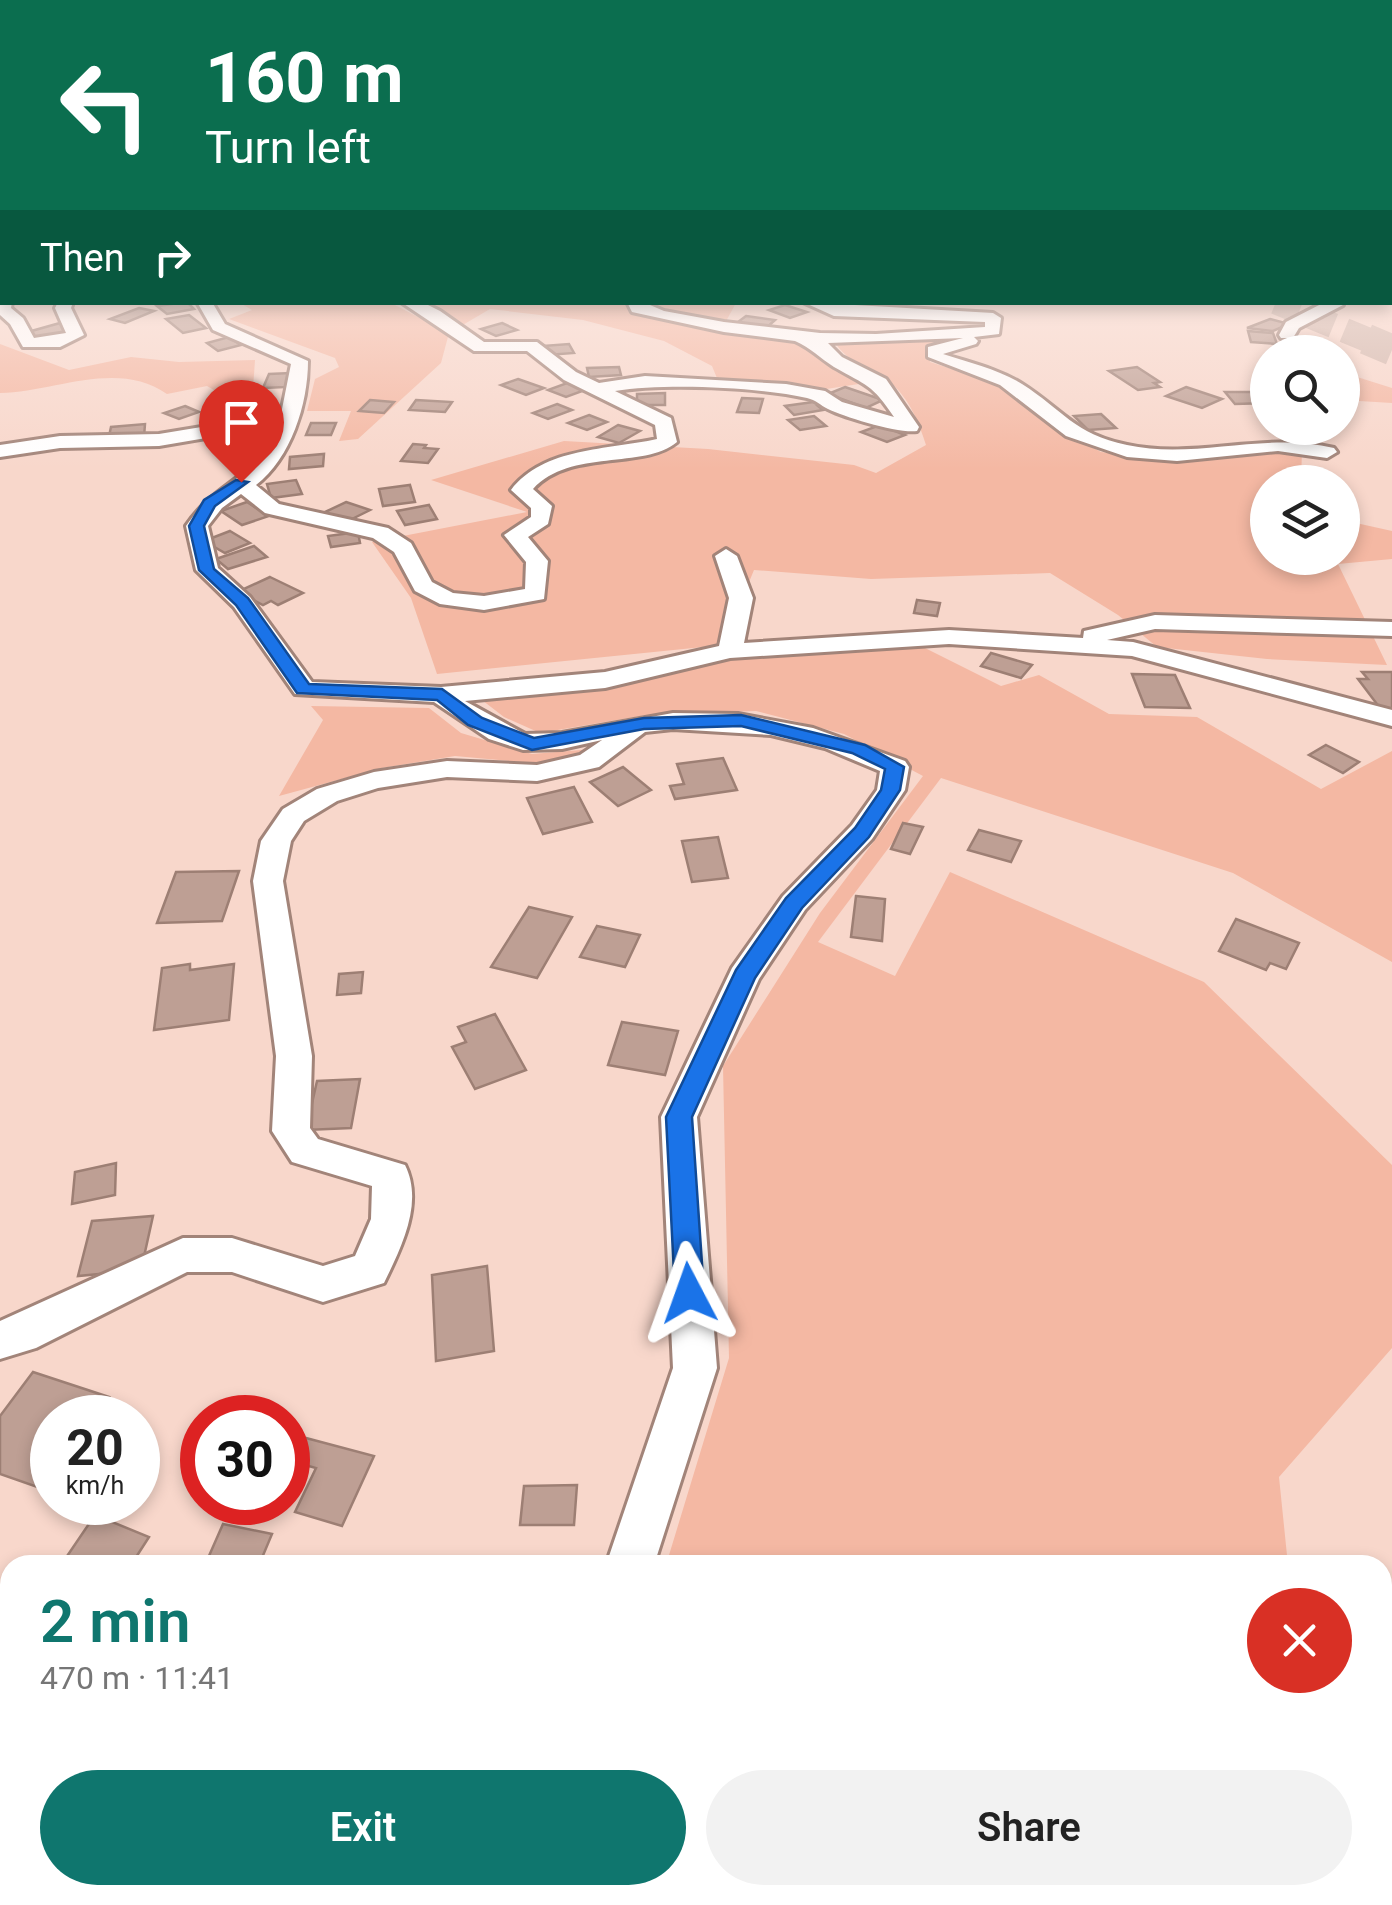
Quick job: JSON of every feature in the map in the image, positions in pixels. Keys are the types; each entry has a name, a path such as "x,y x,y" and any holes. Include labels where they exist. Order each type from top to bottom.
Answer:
{"street":[{"path":"4,305 28,342 44,345 76,335 69,326 64,305"},
{"path":"206,305 219,326 300,361 302,380 266,465 209,503 197,526 207,570 242,602 304,689 442,694 605,680 730,650 949,637 1133,649 1392,718"},
{"path":"241,482 272,509 380,533 403,548 424,586 448,598 484,603 536,594 537,561 515,536 540,520 542,506 520,490 528,478 582,458 667,442 664,422 570,376 531,346 480,347 414,305"},
{"path":"636,305 638,309 664,316 794,336 873,339 992,331"},
{"path":"820,305 845,312 994,318 992,331 981,338 941,347 934,351 936,357 1018,388 1057,422 1096,442 1157,454 1198,455 1274,447 1312,447 1327,452"},
{"path":"1288,335 1292,324 1334,305"},
{"path":"598,389 645,381 786,388 819,395 836,406 910,427 880,383 836,361 820,345 794,336"},
{"path":"0,451 60,442 159,440 286,420"},
{"path":"726,556 742,598 730,650"},
{"path":"1059,644 1155,622 1392,628"},
{"path":"442,694 475,722 532,744 644,724 741,720 859,749 895,767 890,790 862,832 794,903 744,976 679,1117 695,1368 633,1555"},
{"path":"0,1340 21,1334 182,1255 232,1255 323,1284 370,1270 391,1220 392,1176 305,1151 291,1131 294,1056 268,881 276,841 293,816 327,795 358,785 447,769 537,773 589,761 644,724"}],"shaded area":[{"path":"243,305 395,305 449,333 441,363 358,439 339,441 351,411 307,411 315,379 339,367 335,358 229,319 252,310"},
{"path":"422,305 633,305 675,322 802,341 835,369 865,383 820,390 719,383 712,366 664,341 583,320 490,309 461,326"},
{"path":"651,305 735,305 725,323"},
{"path":"969,334 934,346 930,362 993,382 1040,419 1101,452 1167,461 1302,450 1302,465 1250,465 1250,575 1343,575 1387,665 1267,659 1157,647 1118,615 1050,573 871,579 754,570 723,645 437,674 411,598 372,542 527,512 431,480 564,441 708,449 854,465 876,473 926,445 912,411 897,389 847,356 832,339 888,342"},
{"path":"0,344 69,370 131,357 179,362 255,360 253,389 224,396 207,386 167,394 148,384 107,378 0,393"},
{"path":"1360,378 1392,388 1392,403 1360,401"},
{"path":"1360,524 1392,531 1392,559 1360,562"},
{"path":"919,645 1001,686 1039,675 1109,714 1197,717 1321,789 1392,751 1392,962 1233,873 941,778 818,942 895,976 950,872 1204,982 1392,1165 1392,1348 1279,1477 1287,1555 669,1555 729,1358 723,1066 820,913 923,776 844,734 756,711 646,715 540,733 504,717 478,697 612,685 741,658"},
{"path":"311,706 429,708 461,733 532,754 593,749 541,764 455,756 382,768 279,796 323,720"}],"building":[{"path":"190,305 194,309 167,314 157,306"},
{"path":"785,305 807,312 790,318 769,310"},
{"path":"139,308 154,311 125,323 110,319"},
{"path":"189,315 206,328 183,333 166,319"},
{"path":"746,316 775,320 764,330 734,325"},
{"path":"1270,319 1289,324 1273,331 1247,328"},
{"path":"60,323 72,335 38,342 28,332"},
{"path":"502,323 517,330 496,336 481,329"},
{"path":"1248,331 1274,335 1250,335 1250,338"},
{"path":"229,337 241,345 218,351 207,343"},
{"path":"569,344 574,353 547,355 542,346"},
{"path":"619,367 621,375 589,377 587,368"},
{"path":"1137,367 1160,382 1154,383 1160,387 1138,390 1109,371"},
{"path":"290,373 285,387 263,388 269,374"},
{"path":"518,379 544,388 526,395 501,385"},
{"path":"567,383 585,390 566,397 548,390"},
{"path":"845,387 883,400 866,408 828,394"},
{"path":"1186,387 1222,399 1202,408 1166,396"},
{"path":"1225,392 1250,392 1250,404 1235,404"},
{"path":"665,393 665,405 637,405 637,394"},
{"path":"742,398 763,399 759,413 737,412"},
{"path":"370,400 394,402 384,413 359,411"},
{"path":"416,400 452,402 445,412 409,410"},
{"path":"820,401 824,405 818,406 823,410 794,415 785,406"},
{"path":"557,404 572,410 548,419 533,413"},
{"path":"185,406 199,412 179,419 164,413"},
{"path":"1101,414 1116,428 1088,430 1074,416"},
{"path":"589,415 607,422 587,430 568,423"},
{"path":"814,416 826,426 800,430 788,420"},
{"path":"311,423 336,423 331,435 306,435"},
{"path":"145,424 144,437 108,441 111,427"},
{"path":"618,425 640,431 619,443 598,437"},
{"path":"880,425 905,435 887,442 861,432"},
{"path":"413,444 438,449 428,463 401,461"},
{"path":"324,454 323,466 289,469 290,457"},
{"path":"296,480 302,494 271,498 267,484"},
{"path":"410,485 415,502 383,506 379,489"},
{"path":"247,502 269,516 242,525 221,511"},
{"path":"346,502 370,510 346,522 323,513"},
{"path":"429,505 437,519 405,525 397,511"},
{"path":"230,531 250,543 225,553 204,541"},
{"path":"358,532 360,543 331,547 328,536"},
{"path":"254,546 267,557 228,569 216,559"},
{"path":"270,577 303,593 278,605 271,601 263,605 237,592"},
{"path":"917,600 940,603 937,616 914,613"},
{"path":"991,653 1032,665 1021,678 981,666"},
{"path":"1362,672 1392,672 1392,716 1386,716 1358,679 1368,679"},
{"path":"1132,674 1175,675 1190,708 1145,707"},
{"path":"1326,745 1359,762 1343,773 1309,755"},
{"path":"723,758 737,790 675,799 670,786 684,784 677,764"},
{"path":"623,767 651,790 618,806 590,782"},
{"path":"574,787 592,822 543,834 527,798"},
{"path":"903,823 923,827 910,854 891,849"},
{"path":"979,830 1021,841 1011,862 968,850"},
{"path":"718,837 728,878 692,882 682,841"},
{"path":"239,871 222,921 157,923 176,872"},
{"path":"856,896 885,899 882,941 851,937"},
{"path":"529,907 572,917 537,978 491,967"},
{"path":"1236,919 1299,943 1286,969 1270,963 1266,970 1219,951"},
{"path":"597,926 640,935 625,967 580,957"},
{"path":"190,964 190,970 234,964 229,1020 154,1030 162,968"},
{"path":"363,972 361,993 337,995 339,974"},
{"path":"495,1014 526,1070 475,1089 452,1047 466,1042 458,1027"},
{"path":"622,1022 678,1031 665,1075 608,1065"},
{"path":"360,1079 351,1128 306,1130 317,1081"},
{"path":"116,1163 115,1195 72,1204 75,1172"},
{"path":"153,1216 141,1270 78,1276 92,1221"},
{"path":"487,1266 494,1351 436,1361 432,1275"},
{"path":"33,1372 103,1395 30,1395 30,1484 0,1474 0,1416"},
{"path":"310,1439 374,1456 342,1526 310,1516 310,1481 316,1468 310,1466"},
{"path":"577,1485 574,1525 520,1525 524,1486"},
{"path":"88,1525 120,1525 149,1537 137,1555 68,1555"},
{"path":"223,1525 228,1525 272,1534 263,1555 209,1555"}],"tunnel":[{"path":"1283,305 1373,342"},
{"path":"1366,339 1392,350"}],"route":[{"path":"241,482 209,503 197,526 207,570 242,602 304,689 442,694 475,722 532,744 644,724 741,720 859,749 895,767 890,790 862,832 794,903 744,976 679,1117 689,1293"}]}
